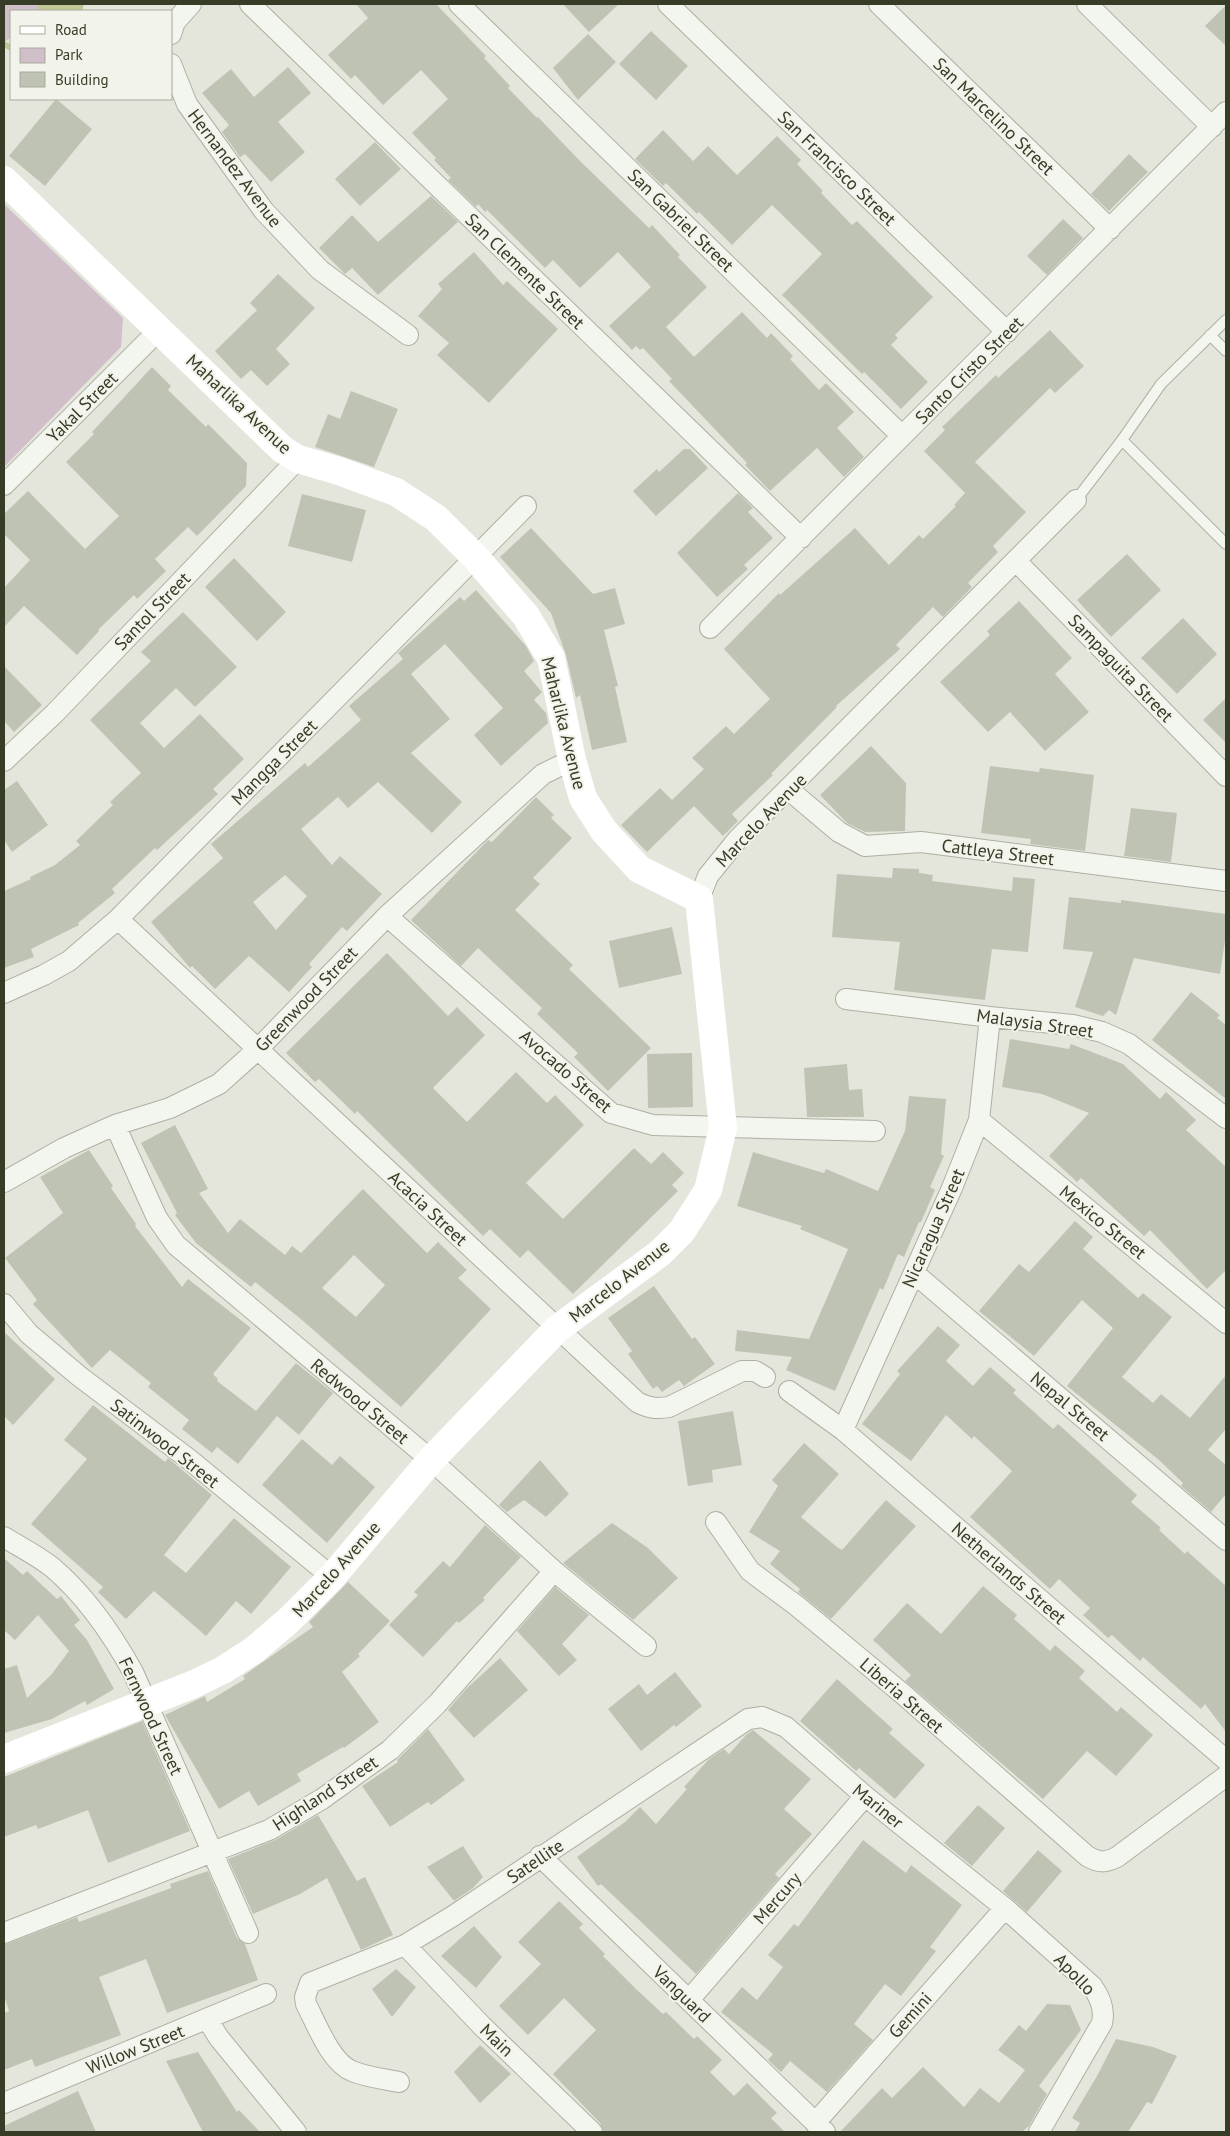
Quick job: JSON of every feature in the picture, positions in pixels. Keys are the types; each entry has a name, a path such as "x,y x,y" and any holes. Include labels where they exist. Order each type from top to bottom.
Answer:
{"street":[{"path":"172,30 174,22 191,4"},
{"name":"San Clemente Street","path":"250,4 801,538"},
{"name":"San Gabriel Street","path":"459,4 902,436"},
{"name":"San Francisco Street","path":"668,4 1007,332"},
{"name":"San Marcelino Street","path":"879,4 1110,229"},
{"path":"1087,4 1212,127"},
{"name":"Hernandez Avenue","path":"172,66 187,104 264,211 320,270 408,335"},
{"name":"Santo Cristo Street","path":"710,628 1226,112"},
{"name":"Maharlika Avenue","path":"4,180 282,449 298,459 339,471 396,492 436,518 476,558 526,616 550,658 572,760 583,798 604,830 639,869 699,899"},
{"name":"Yakal Street","path":"4,485 160,329"},
{"name":"Santol Street","path":"4,761 55,713 298,459"},
{"name":"Marcelo Avenue","path":"4,1759 216,1674 254,1650 288,1621 332,1576 431,1460 557,1329 660,1254 682,1231 708,1190 723,1128 699,899 708,876 738,839 1076,500"},
{"name":"Mangga Street","path":"4,993 44,975 68,961 118,919 526,506"},
{"name":"Sampaguita Street","path":"1016,561 1226,776"},
{"name":"Greenwood Street","path":"4,1182 15,1174 64,1148 115,1125 170,1108 219,1084 257,1050 387,916 543,774 572,760"},
{"name":"Cattleya Street","path":"788,789 839,832 865,846 921,842 1226,881"},
{"name":"Avocado Street","path":"387,916 611,1113 653,1125 875,1131"},
{"name":"Acacia Street","path":"118,919 637,1402 646,1407 658,1409 669,1407 742,1371 755,1371 765,1377"},
{"name":"Malaysia Street","path":"846,999 1073,1025 1102,1032 1129,1044 1226,1118"},
{"name":"Nicaragua Street","path":"843,1430 914,1273 979,1120 990,1017"},
{"name":"Mexico Street","path":"979,1120 1226,1323"},
{"name":"Redwood Street","path":"115,1125 158,1218 176,1245 431,1460 554,1571 646,1646"},
{"name":"Nepal Street","path":"914,1273 1226,1540"},
{"name":"Satinwood Street","path":"4,1304 29,1334 79,1376 190,1460 332,1576"},
{"name":"Netherlands Street","path":"789,1391 843,1430 1226,1760"},
{"name":"Liberia Street","path":"716,1522 750,1571 805,1612 1087,1856 1096,1861 1106,1863 1117,1857 1226,1776"},
{"name":"Fernwood Street","path":"4,1536 52,1568 91,1607 115,1641 133,1672 248,1933"},
{"name":"Highland Street","path":"4,1933 269,1830 322,1799 390,1750 438,1704 554,1571"},
{"name":"Mariner","path":"748,1718 762,1717 786,1726 864,1796 1005,1908"},
{"name":"Satellite","path":"399,2082 351,2071 340,2062 329,2048 306,2004 305,1996 310,1984 405,1945 453,1916 748,1718"},
{"name":"Mercury","path":"689,2000 864,1796"},
{"name":"Vanguard","path":"540,1856 820,2128"},
{"name":"Gemini","path":"820,2128 1005,1908"},
{"name":"Apollo","path":"1005,1908 1092,1986 1104,2014 1102,2023 1039,2132"},
{"name":"Main","path":"405,1945 482,2026 592,2132"},
{"name":"Willow Street","path":"4,2104 266,1994"},
{"path":"207,2019 224,2045 296,2132"}],"lane":[{"path":"1076,500 1122,440 1160,384 1226,320"},
{"path":"1210,335 1226,351"},
{"path":"1122,440 1226,544"}],"green space":[{"path":"4,4 56,4 47,10 10,10 10,38 6,41 4,40"},
{"path":"4,204 123,318 121,347 4,467"}],"building":[{"path":"356,4 436,4 486,56 484,58 510,86 508,88 649,228 652,225 680,255 678,257 707,287 666,327 694,357 742,312 767,338 771,333 793,356 790,359 819,390 826,383 854,412 837,428 864,457 844,477 817,448 770,491 745,465 747,463 669,381 672,379 643,348 640,350 636,346 632,350 609,326 651,287 618,252 580,288 553,260 545,268 487,210 485,212 478,204 476,207 448,180 451,178 434,160 436,158 412,133 448,99 421,70 383,105 355,75 351,79 328,55 368,18"},
{"path":"563,4 619,4 589,32"},
{"path":"1226,5 1226,46 1205,26"},
{"path":"651,31 688,66 656,100 619,64"},
{"path":"588,34 616,62 578,100 553,68"},
{"path":"288,67 311,93 278,122 305,152 271,182 245,154 240,157 222,132 229,125 202,93 231,69 254,97"},
{"path":"55,100 92,129 45,186 9,156"},
{"path":"663,130 693,161 708,146 737,175 777,136 801,160 797,164 823,191 821,193 852,225 857,221 933,297 895,335 898,338 891,345 928,382 901,409 864,372 862,374 782,295 822,254 772,205 732,245 699,212 697,214 666,183 663,186 635,159"},
{"path":"375,142 401,169 360,206 335,179"},
{"path":"1129,154 1148,172 1109,211 1091,194"},
{"path":"431,196 458,222 378,295 352,268 345,274 319,248 352,215 378,242"},
{"path":"1063,219 1083,238 1047,275 1027,256"},
{"path":"474,252 503,285 507,281 558,329 489,403 437,355 449,343 418,316 442,289 438,284"},
{"path":"278,274 315,308 276,349 290,364 267,386 251,370 241,379 215,351 257,310 250,303"},
{"path":"1050,330 1084,366 1055,393 1050,388 975,462 1026,512 993,546 998,552 968,583 972,587 943,617 933,607 896,645 900,649 836,706 771,774 773,775 732,814 738,821 723,836 694,806 647,852 621,825 660,788 672,800 704,769 692,758 726,726 734,734 770,699 724,649 779,593 780,595 855,528 889,565 919,535 923,539 956,506 954,505 965,493 924,451 945,430 942,427 996,375 998,378"},
{"path":"152,367 171,386 168,390 206,427 208,424 247,463 246,486 197,536 188,527 155,559 166,571 137,599 134,595 98,630 77,655 24,606 4,627 4,588 30,560 4,534 4,514 28,491 85,549 119,516 66,462 94,434 92,432"},
{"path":"351,391 398,409 374,467 315,447 328,414 340,419"},
{"path":"684,449 690,449 708,468 656,516 633,491 657,469 659,472"},
{"path":"738,493 753,508 748,512 773,538 744,565 748,569 717,597 677,553"},
{"path":"302,494 366,510 352,562 288,546"},
{"path":"531,528 593,594 615,588 625,624 604,630 618,686 615,687 627,742 592,750 580,695 576,698 566,655 551,613 500,557"},
{"path":"1127,554 1161,590 1111,637 1077,600"},
{"path":"234,558 286,612 257,641 205,587"},
{"path":"476,590 526,646 534,661 524,671 542,692 534,700 546,713 548,723 501,766 474,735 503,708 445,644 411,674 450,719 411,753 462,802 432,833 378,782 348,808 338,797 301,829 332,865 340,856 382,894 347,931 342,927 309,964 312,967 289,992 249,956 215,989 192,966 190,968 151,922 223,858 211,844 305,763 308,767 361,720 349,706 403,659 398,653 460,597 464,601","holes":["285,875 307,896 276,930 253,902"]},
{"path":"1019,601 1072,658 1055,674 1089,712 1045,751 1010,712 988,732 940,682 990,635 987,631"},
{"path":"183,612 237,667 195,707 176,688 140,723 164,748 200,714 244,759 213,789 218,794 157,850 155,848 112,889 115,893 78,923 79,925 31,949 34,957 4,968 4,891 31,879 30,877 55,865 80,845 76,841 113,805 110,802 141,773 90,720 151,661 141,652"},
{"path":"1183,618 1217,654 1177,694 1141,658"},
{"path":"4,666 42,705 14,732 4,721"},
{"path":"1226,698 1226,743 1203,720"},
{"path":"871,746 906,783 905,831 865,832 847,823 820,795"},
{"path":"990,766 1039,772 1040,768 1094,775 1085,851 1030,844 1031,839 981,833"},
{"path":"17,781 48,825 12,852 4,840 4,790"},
{"path":"536,797 554,815 551,818 572,838 533,878 540,884 515,910 573,965 569,969 651,1048 608,1091 574,1057 578,1053 537,1014 542,1008 478,948 461,966 411,920 488,840 492,842"},
{"path":"1131,808 1177,813 1171,862 1124,856"},
{"path":"893,868 919,869 919,873 933,875 932,881 1012,891 1013,877 1035,879 1028,952 992,949 985,1000 894,990 900,942 832,937 837,874 892,878"},
{"path":"1069,897 1121,903 1121,900 1226,914 1226,934 1220,974 1134,958 1116,1015 1109,1010 1103,1016 1075,1007 1093,952 1063,949"},
{"path":"672,927 682,974 619,988 609,941"},
{"path":"387,953 448,1016 457,1007 485,1035 433,1088 467,1122 516,1072 547,1103 555,1095 584,1125 526,1183 563,1219 634,1148 651,1164 663,1152 684,1173 672,1185 678,1191 573,1294 528,1250 520,1258 490,1229 483,1236 357,1111 355,1114 319,1079 315,1082 286,1053"},
{"path":"1191,992 1220,1015 1217,1018 1226,1025 1226,1099 1152,1040"},
{"path":"1010,1039 1069,1049 1071,1044 1123,1064 1160,1099 1166,1092 1196,1120 1186,1130 1226,1167 1226,1270 1207,1289 1150,1230 1144,1236 1081,1178 1077,1182 1049,1156 1089,1113 1042,1094 1002,1087"},
{"path":"692,1053 693,1107 648,1108 647,1054"},
{"path":"847,1064 849,1090 862,1089 864,1117 807,1117 804,1068"},
{"path":"909,1096 946,1099 941,1154 944,1156 930,1187 935,1190 921,1222 919,1222 904,1257 898,1254 883,1290 880,1288 835,1391 786,1370 792,1357 735,1351 737,1330 809,1339 848,1249 800,1229 802,1226 737,1206 753,1152 824,1173 826,1169 878,1191 905,1131"},
{"path":"175,1125 208,1189 199,1193 228,1233 240,1219 285,1255 292,1246 301,1253 363,1189 427,1253 438,1242 467,1270 458,1278 491,1309 401,1407 302,1320 255,1282 251,1287 196,1243 175,1215 177,1213 141,1143","holes":["354,1255 385,1285 356,1317 322,1288"]},
{"path":"89,1150 113,1186 111,1188 136,1224 135,1226 182,1287 188,1279 251,1328 213,1374 218,1379 217,1381 256,1411 296,1363 333,1393 299,1435 277,1416 238,1464 217,1447 212,1453 182,1429 189,1420 148,1387 151,1383 110,1350 92,1368 33,1304 37,1300 5,1258 63,1213 40,1177"},
{"path":"1075,1221 1093,1237 1083,1249 1138,1298 1143,1293 1172,1317 1122,1377 1153,1403 1161,1394 1190,1418 1226,1375 1226,1429 1208,1450 1226,1465 1226,1494 1211,1512 1181,1486 1183,1483 1159,1460 1067,1386 1113,1328 1082,1300 1034,1356 979,1311 1019,1264 1029,1272"},
{"path":"654,1286 692,1339 695,1337 715,1364 684,1386 679,1380 662,1392 657,1386 653,1389 628,1354 632,1351 608,1318"},
{"path":"938,1326 960,1345 946,1361 973,1386 990,1367 1016,1390 1013,1393 1053,1429 1058,1424 1137,1495 1131,1502 1161,1528 1159,1530 1185,1554 1187,1551 1226,1586 1226,1732 1205,1704 1201,1709 1143,1657 1140,1661 1112,1635 1108,1638 1083,1615 1090,1608 1059,1579 1050,1589 970,1517 1012,1471 974,1436 972,1439 946,1415 911,1461 862,1424 900,1374 897,1371"},
{"path":"4,1332 55,1379 13,1425 4,1416"},
{"path":"93,1405 165,1462 168,1458 212,1495 164,1555 186,1573 234,1518 291,1567 251,1614 236,1601 206,1636 154,1591 126,1619 98,1592 103,1587 31,1524 87,1459 64,1440"},
{"path":"733,1411 742,1465 712,1470 713,1482 688,1486 678,1421"},
{"path":"302,1439 332,1465 340,1456 375,1487 327,1543 262,1485"},
{"path":"804,1443 839,1474 801,1517 837,1547 842,1550 886,1500 916,1526 831,1619 798,1592 800,1589 770,1564 780,1551 749,1532 778,1486 772,1480"},
{"path":"540,1460 569,1494 546,1517 524,1500 507,1512 499,1505"},
{"path":"612,1523 648,1548 678,1578 633,1620 563,1563"},
{"path":"485,1525 521,1557 483,1598 485,1600 459,1623 457,1621 423,1657 389,1625 418,1595 414,1592 443,1561 450,1567"},
{"path":"4,1558 23,1575 27,1571 57,1599 61,1596 80,1620 74,1625 87,1640 114,1689 87,1705 85,1701 52,1719 4,1733 4,1669 17,1665 27,1698 51,1675 69,1651 38,1615 15,1640 4,1630"},
{"path":"348,1582 390,1621 358,1654 360,1656 342,1672 379,1722 344,1748 297,1774 301,1781 258,1806 249,1791 219,1809 165,1715 205,1696 207,1702 245,1679 243,1676 313,1627 309,1622"},
{"path":"983,1586 1017,1615 1014,1619 1050,1651 1055,1645 1085,1671 1079,1678 1117,1712 1121,1707 1153,1735 1116,1776 1087,1751 1043,1799 905,1681 911,1675 873,1640 907,1603 941,1634"},
{"path":"555,1587 589,1615 562,1644 577,1660 559,1676 517,1631"},
{"path":"500,1658 528,1690 474,1738 448,1710 466,1689"},
{"path":"675,1672 702,1706 641,1751 608,1709 639,1684 647,1695"},
{"path":"837,1679 893,1729 889,1733 925,1765 895,1799 859,1768 856,1771 800,1721"},
{"path":"142,1721 190,1831 108,1863 88,1810 38,1829 36,1825 4,1837 4,1777"},
{"path":"428,1729 465,1780 431,1805 428,1802 390,1827 362,1786 398,1762 397,1760"},
{"path":"753,1730 811,1779 784,1809 812,1834 775,1874 779,1878 696,1974 601,1884 598,1886 577,1857 625,1822 640,1807 656,1824 687,1789 684,1787 709,1759 724,1749 729,1754"},
{"path":"978,1805 1005,1828 972,1866 944,1843"},
{"path":"318,1815 357,1881 365,1877 393,1935 361,1950 327,1878 300,1894 253,1914 228,1859 275,1840"},
{"path":"863,1840 906,1873 911,1865 962,1905 930,1947 936,1951 901,1996 885,1984 854,2024 873,2040 827,2092 790,2061 781,2072 768,2060 773,2054 721,2012 742,1987 757,2000 783,1967 768,1955 794,1924 798,1927"},
{"path":"463,1846 483,1877 473,1888 454,1901 427,1867"},
{"path":"1038,1850 1062,1871 1027,1912 1003,1891"},
{"path":"208,1871 237,1938 245,1944 258,1980 167,2013 146,1959 99,1977 121,2035 35,2067 32,2059 4,2070 4,2013 9,2011 4,1995 4,1945 77,1917 79,1922 171,1888 170,1884"},
{"path":"559,1901 583,1924 579,1928 605,1954 603,1956 637,1990 663,2014 666,2012 694,2039 697,2036 722,2060 710,2072 734,2096 747,2083 777,2113 771,2118 785,2132 604,2132 600,2123 553,2074 596,2030 564,1998 528,2035 499,2006 541,1964 518,1942"},
{"path":"474,1926 502,1957 476,1988 441,1956"},
{"path":"396,1969 416,1987 392,2017 372,1989"},
{"path":"1047,2004 1070,2005 1081,2030 1039,2086 1047,2094 1029,2126 1022,2132 840,2132 882,2088 892,2098 923,2067 964,2107 980,2088 999,2103 1025,2070 998,2050 1019,2025 1026,2031"},
{"path":"1116,2039 1153,2047 1177,2056 1152,2104 1147,2102 1128,2132 1075,2132 1080,2123 1072,2118"},
{"path":"480,2045 511,2074 480,2103 454,2072"},
{"path":"198,2052 237,2112 239,2110 260,2132 203,2132 166,2061"},
{"path":"78,2091 96,2132 4,2132 4,2126"}],"waterway":[{"path":"58,10 64,4"},
{"path":"4,44 10,47"}]}
